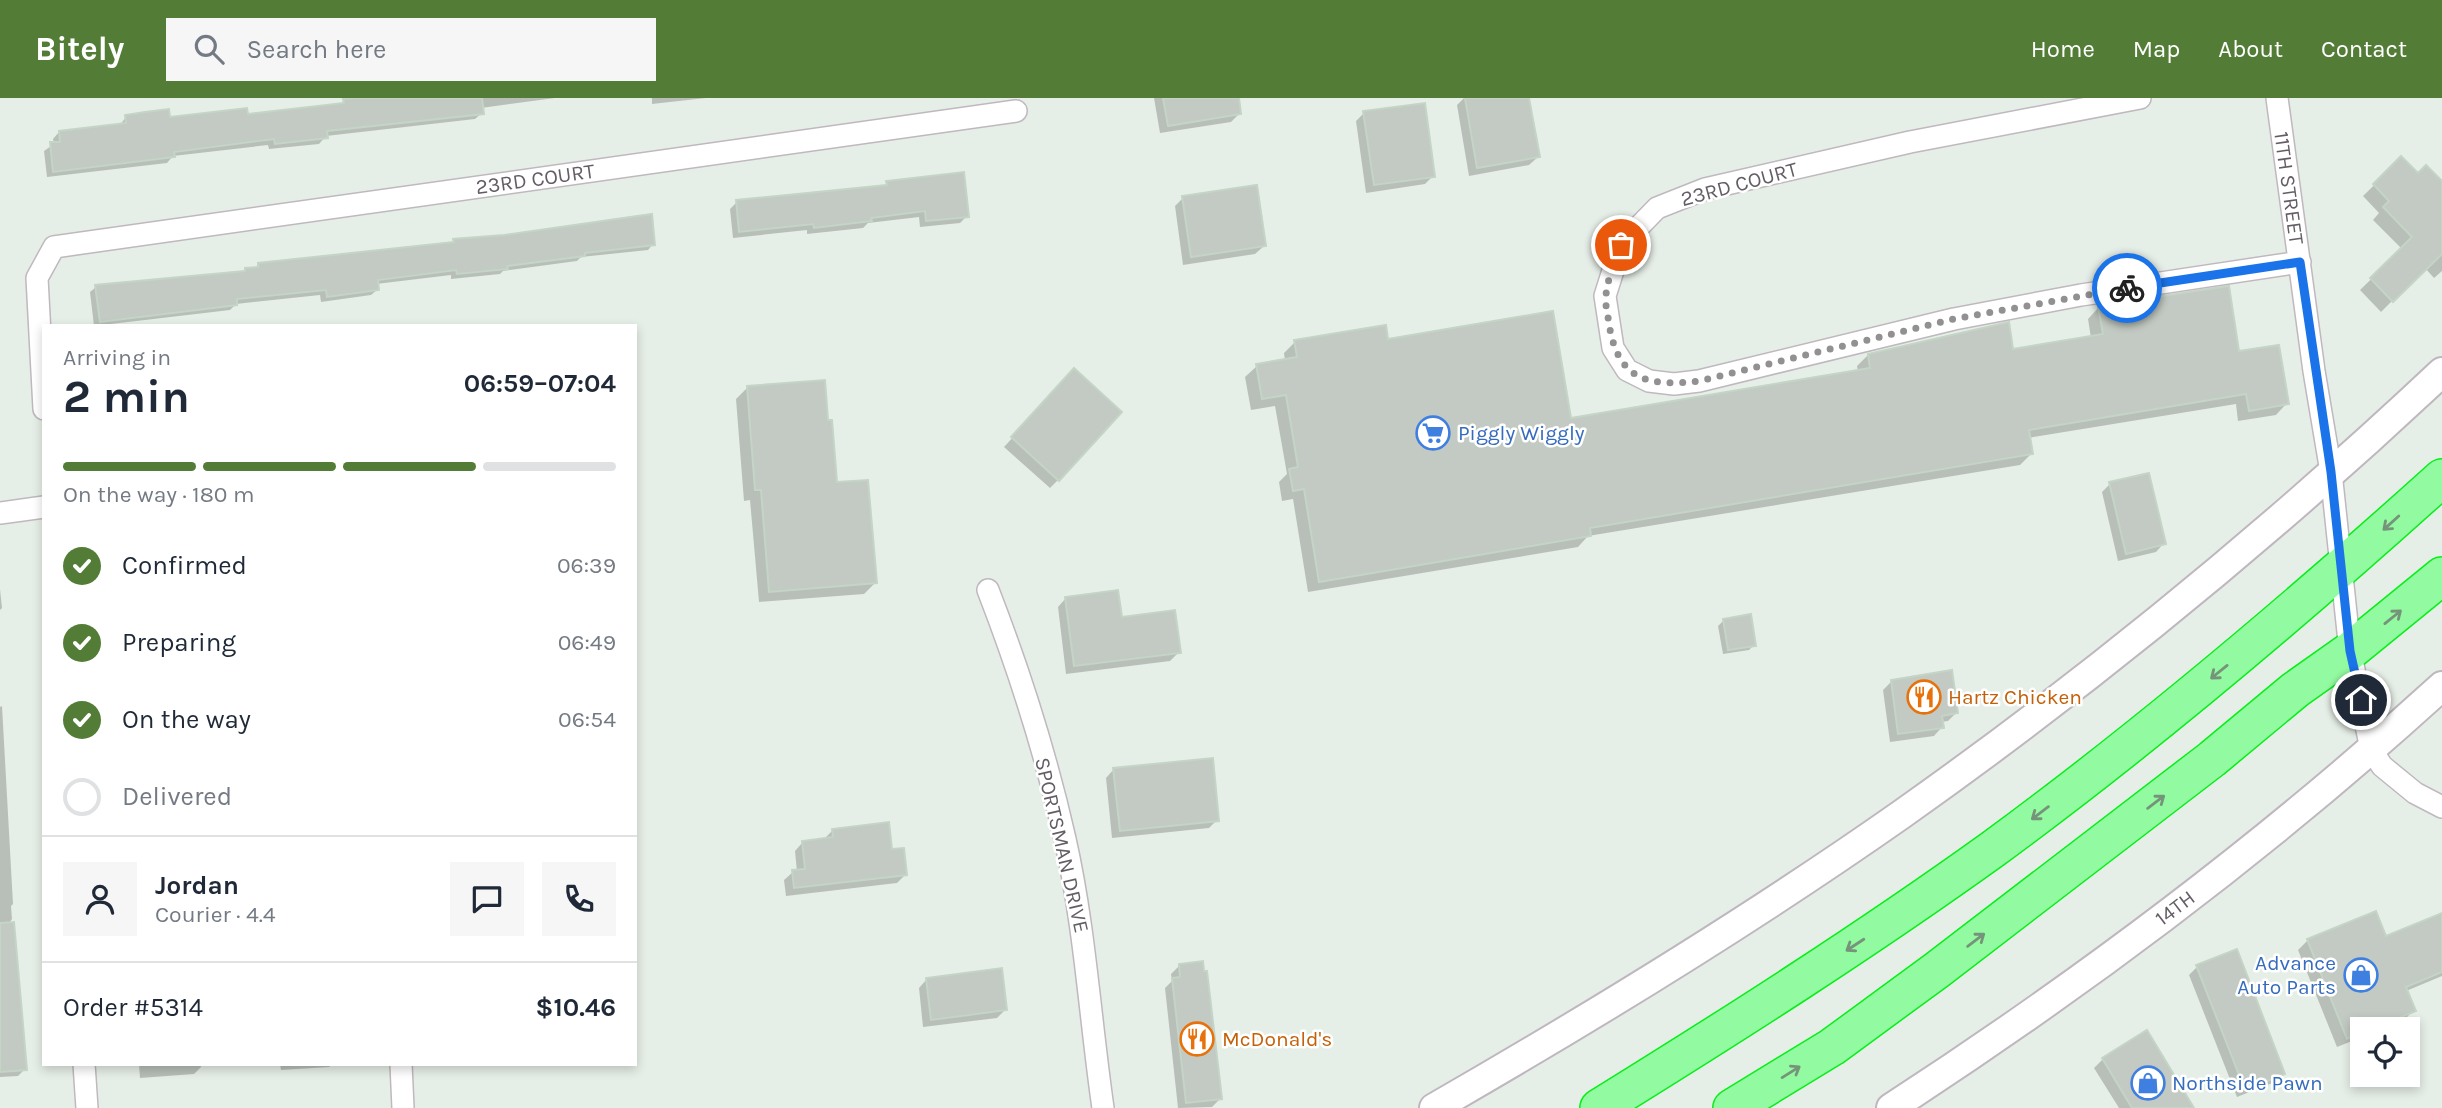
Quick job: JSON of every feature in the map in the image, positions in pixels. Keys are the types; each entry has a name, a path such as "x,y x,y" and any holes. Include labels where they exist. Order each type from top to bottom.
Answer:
{"highway":[{"path":"1599,1108 1809,975 1993,848 2129,745 2241,655 2442,478"},
{"path":"1732,1108 1832,1047 1937,970 2212,760 2295,690 2350,651 2442,576"}],"street":[{"name":"23RD COURT","path":"2140,98 1910,142 1705,189 1657,208 1621,245 1605,296 1613,348 1627,370 1649,381 1674,384 1699,381 1954,319 2081,295 2300,262"},
{"name":"11TH STREET","path":"2277,98 2331,472 2350,651 2371,749"},
{"name":"23RD COURT","path":"42,372 37,278 54,247 1016,111"},
{"path":"1434,1108 1551,1041 1685,959 1903,814 2131,640 2291,508 2442,372"},
{"path":"0,513 42,506"},
{"name":"SPORTSMAN DRIVE","path":"988,590 1010,651 1066,840 1084,943 1103,1108"},
{"name":"14TH","path":"1891,1108 2047,1001 2174,909 2299,811 2442,686"},
{"path":"2371,749 2382,766 2415,793 2442,807"},
{"path":"84,1066 87,1108"},
{"path":"401,1066 403,1108"}],"building":[{"path":"482,98 484,114 327,131 328,138 275,144 274,139 174,152 175,157 53,172 50,142 60,142 59,131 126,123 125,115 169,109 170,117 247,108 248,114 344,103 343,99"},
{"path":"1163,98 1239,98 1241,114 1168,126"},
{"path":"1465,98 1529,98 1540,157 1477,168"},
{"path":"1425,103 1435,177 1374,185 1363,111"},
{"path":"2401,156 2418,173 2426,165 2442,181 2442,254 2393,302 2370,278 2412,237 2383,207 2389,201 2373,184"},
{"path":"964,172 969,217 926,221 925,211 814,228 813,224 739,232 736,200 887,185 886,181"},
{"path":"1257,185 1266,246 1191,257 1182,196"},
{"path":"652,214 655,245 585,253 585,256 507,266 508,269 457,274 456,270 378,280 379,290 327,297 326,290 237,299 237,305 100,322 95,285 245,271 245,268 258,267 258,263 454,242 453,239 504,235"},
{"path":"2229,286 2239,351 2279,345 2289,404 2249,411 2246,394 2029,430 2033,454 1590,528 1591,536 1319,582 1304,489 1293,491 1289,469 1298,467 1286,395 1262,399 1256,364 1297,357 1294,340 1386,325 1388,339 1553,311 1571,418 1870,368 1868,354 2009,322 2013,349 2103,334 2098,306"},
{"path":"1074,368 1122,412 1059,481 1011,437"},
{"path":"825,380 828,420 832,420 837,482 868,480 877,583 769,592 761,490 755,490 747,386"},
{"path":"2149,473 2166,544 2126,554 2109,482"},
{"path":"1118,590 1122,617 1175,610 1181,653 1074,666 1065,597"},
{"path":"1751,614 1756,646 1728,650 1723,619"},
{"name":"Hartz Chicken","path":"1952,670 1958,713 1942,716 1944,728 1898,734 1891,680"},
{"path":"1213,758 1219,821 1120,831 1113,768"},
{"path":"889,822 892,849 904,848 907,875 794,888 792,870 805,869 802,841 833,837 832,829"},
{"name":"Advance Auto Parts","path":"2376,911 2386,936 2442,913 2442,972 2406,987 2416,1011 2401,1017 2350,1017 2350,1038 2347,1039 2307,939"},
{"path":"14,922 27,1070 0,1072 0,923"},
{"path":"2237,949 2285,1074 2245,1090 2196,965"},
{"name":"McDonald's","path":"1203,961 1204,971 1207,971 1222,1099 1186,1103 1172,978 1180,977 1179,964"},
{"path":"1002,968 1007,1010 931,1020 926,978"},
{"name":"Northside Pawn","path":"2147,1030 2194,1108 2132,1108 2102,1058"}],"way so far":[{"path":"1621,245 1605,296 1613,348 1627,370 1649,381 1674,384 1699,381 1954,319 2127,288"}],"place":[{"name":"Piggly Wiggly","path":"1433,433"},
{"name":"Hartz Chicken","path":"1924,697"},
{"name":"Advance Auto Parts","path":"2361,975"},
{"name":"McDonald's","path":"1197,1039"},
{"name":"Northside Pawn","path":"2148,1083"}],"route":[{"path":"2127,288 2300,262 2331,472 2350,651 2361,700"}]}
